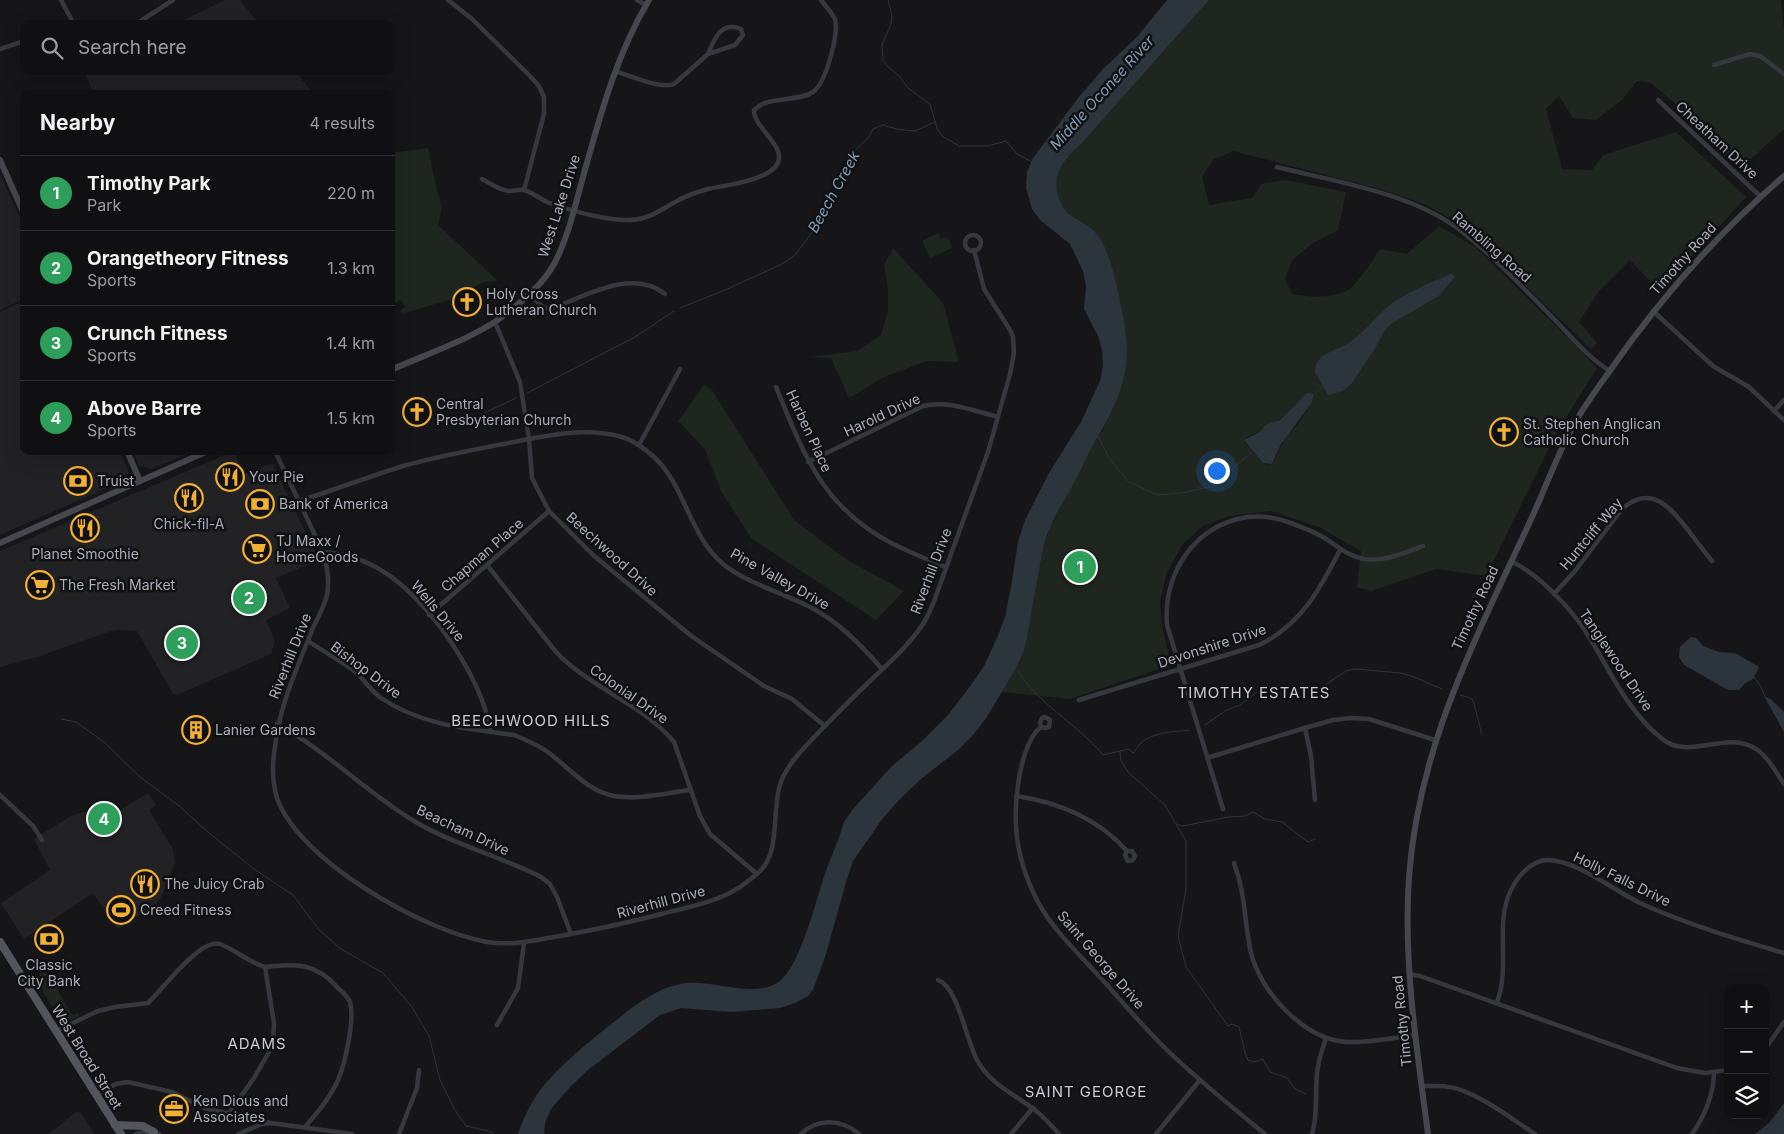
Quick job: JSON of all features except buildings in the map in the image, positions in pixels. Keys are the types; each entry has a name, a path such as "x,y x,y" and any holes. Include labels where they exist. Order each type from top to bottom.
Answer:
{"main road":[{"name":"West Lake Drive","path":"395,368 495,322 529,294 542,281 554,264 573,211 615,71 647,2"},
{"path":"0,160 20,205"},
{"name":"Timothy Road","path":"1428,1134 1409,974 1410,868 1419,808 1436,740 1453,689 1564,444 1580,414 1653,311 1698,258 1760,196 1784,176"},
{"path":"129,455 140,481"},
{"path":"0,543 199,455"},
{"name":"West Broad Street","path":"1,945 121,1134"},
{"path":"114,1125 143,1126 156,1133"}],"street":[{"path":"61,0 72,20"},
{"path":"142,20 173,0"},
{"path":"448,0 472,19 529,75 539,86 544,97 544,114 524,190"},
{"path":"637,0 647,2"},
{"path":"482,179 492,186 508,191 524,190 573,211 621,221 642,219 654,215 692,193 758,177 767,173 776,166 777,150 755,120 754,110 758,106 768,103 797,98 812,93 818,88 828,65 835,36 835,20 821,0"},
{"path":"615,71 656,84 669,86 674,84 708,54 735,45 743,35 741,29 730,27 722,29 717,33 708,54"},
{"path":"0,48 20,42"},
{"path":"1714,65 1745,55 1755,54 1784,74"},
{"name":"Cheatham Drive","path":"1658,100 1760,196"},
{"name":"Rambling Road","path":"1277,167 1398,198 1428,210 1452,224 1491,257 1600,365 1610,371"},
{"name":"Riverhill Drive","path":"277,455 323,552 327,565 327,596 289,684 278,724 273,762 277,796 293,827 311,847 334,866 368,889 428,923 460,935 487,942 505,944 524,943 617,925 721,898 738,888 765,866 770,856 777,796 783,777 797,756 824,726 904,647 923,624 933,604 988,452 1010,374 1014,352 1013,338 984,288 974,250"},
{"path":"529,294 544,308 550,309 595,291 618,285 648,284 658,288 665,294"},
{"path":"1653,311 1713,366 1749,387 1784,420"},
{"name":"Beechwood Drive","path":"495,322 520,382 529,439 532,478 549,511 593,555 690,635 764,686 792,699 824,726"},
{"path":"639,445 680,369"},
{"name":"Harben Place","path":"776,387 808,462 831,496 868,528 892,543 945,567"},
{"path":"1774,411 1784,400"},
{"name":"Harold Drive","path":"808,462 923,406 943,404 998,417"},
{"name":"Pine Valley Drive","path":"299,501 460,451 560,434 605,433 624,437 639,445 665,468 704,541 723,564 771,590 810,607 829,619 860,644 882,669"},
{"name":"Huntcliff Way","path":"1554,594 1575,571 1622,509 1633,502 1643,499 1655,499 1667,506 1712,561"},
{"name":"Chapman Place","path":"430,615 549,511"},
{"path":"1223,809 1167,625 1167,600 1173,576 1182,559 1202,537 1229,522 1266,517 1285,521 1316,533 1340,550 1356,557 1377,560 1423,546"},
{"name":"Devonshire Drive","path":"1079,700 1260,645 1286,630 1298,618 1324,581 1340,550"},
{"name":"Wells Drive","path":"323,552 358,559 383,571 397,580 430,615 470,671 489,718 490,731"},
{"name":"Tanglewood Drive","path":"1511,561 1532,574 1554,594 1584,629 1634,710 1664,741 1672,746 1682,748 1732,742 1750,746 1764,757 1784,784"},
{"name":"Colonial Drive","path":"487,565 568,665 625,702 668,735 674,742 700,816 710,834 757,874"},
{"name":"Bishop Drive","path":"308,641 357,674 379,697 407,713 433,722 514,735 525,739 545,750 577,777 604,793 624,797 690,790"},
{"path":"1206,758 1304,728 1342,719 1360,718 1436,740"},
{"name":"Beacham Drive","path":"278,724 317,748 384,801 415,822 540,877 550,884 571,934"},
{"name":"Saint George Drive","path":"1041,727 1034,734 1026,752 1019,778 1015,812 1017,836 1030,884 1040,905 1066,939 1168,1051 1265,1134"},
{"path":"1304,728 1311,756 1314,800"},
{"path":"0,795 2,801 33,826 42,840"},
{"path":"1016,796 1063,807 1090,820 1111,834 1127,851"},
{"name":"Holly Falls Drive","path":"1497,1002 1503,984 1506,900 1519,878 1530,867 1543,860 1555,860 1571,866 1640,902 1678,918 1784,953"},
{"path":"1234,864 1243,891 1251,954 1270,992 1289,1013 1308,1028 1326,1038 1345,1042 1415,1035"},
{"path":"56,1031 98,1011 148,1003 195,953 214,943 222,945 253,964 265,967 282,964 302,965 312,968 329,977 349,1001 352,1024 339,1078 331,1093 305,1128"},
{"path":"497,1025 518,988 524,943"},
{"path":"229,1113 254,1078 273,1045 274,1023 265,967"},
{"path":"1409,974 1497,1002 1661,1063 1691,1071 1714,1073 1724,1071"},
{"path":"938,980 945,983 952,993 971,1047 982,1068 1006,1091 1033,1108 1059,1134"},
{"path":"1769,1043 1784,1022"},
{"path":"1312,1134 1315,1122 1319,1061 1326,1038"},
{"path":"399,1134 417,1088 419,1070"},
{"path":"1692,1134 1713,1088 1714,1073"},
{"path":"1156,1134 1200,1080"},
{"path":"96,1094 116,1084 128,1082 164,1090 204,1108 271,1123 352,1134"},
{"path":"1422,1086 1441,1086 1461,1090 1478,1098 1535,1134"},
{"path":"1011,1134 1033,1108"},
{"path":"801,1134 815,1125 828,1122 843,1124 859,1134"},
{"path":"238,1134 262,1124 271,1123"},
{"path":"136,1134 144,1132 156,1133"}],"shaded area":[{"path":"226,0 240,0 256,20 184,20"},
{"path":"1209,0 1781,0 1784,30 1784,129 1742,167 1651,83 1637,81 1623,99 1596,120 1573,118 1559,96 1546,109 1562,169 1592,170 1603,155 1676,132 1746,197 1674,276 1662,294 1630,260 1598,292 1579,322 1597,343 1591,349 1505,266 1451,219 1424,204 1377,188 1233,151 1213,160 1202,176 1209,205 1252,198 1262,184 1285,180 1346,192 1338,230 1313,243 1292,260 1285,279 1292,294 1326,296 1340,294 1350,288 1360,278 1380,249 1407,254 1439,226 1474,246 1597,368 1557,432 1486,576 1436,569 1371,591 1357,587 1361,551 1319,527 1271,511 1229,516 1203,526 1183,544 1167,572 1160,601 1162,626 1171,665 1070,699 1001,692 1025,648 1043,549 1050,527 1098,436 1103,430 1118,395 1124,373 1127,350 1126,335 1107,253 1096,233 1065,211 1057,190 1057,174 1061,165","holes":["1452,273 1455,277 1439,296 1391,324 1383,333 1375,349 1352,383 1331,351 1359,335 1382,312 1399,299 1418,288","1295,404 1311,404 1298,424 1285,437 1274,461 1270,465 1263,463 1244,441 1280,419"]},
{"path":"86,75 299,75 310,90 92,90"},
{"path":"428,148 442,207 438,225 498,281 484,282 449,300 403,315 400,310 405,307 401,300 395,303 395,152"},
{"path":"0,174 20,217 20,301 0,310"},
{"path":"938,233 941,239 946,237 950,241 952,248 930,258 922,241"},
{"path":"893,248 943,303 959,362 926,361 884,377 849,398 831,358 810,357 857,351 881,335 888,312 888,287 884,265"},
{"path":"20,303 20,455 122,455 129,472 125,480 0,535 0,312"},
{"path":"704,385 712,390 794,520 847,560 904,591 876,620 751,538 721,491 705,449 678,421"},
{"path":"135,455 185,455 152,469 139,466"},
{"path":"225,455 236,455 244,475 272,463 319,560 276,578 290,608 266,620 275,641 271,654 179,694 173,694 137,631 116,630 108,632 37,657 0,667 0,551"},
{"path":"143,490 147,493 161,528 159,528"},
{"path":"148,793 156,805 149,810 173,849 175,863 159,902 118,929 93,893 24,939 1,903 50,870 34,839 71,816 83,812 98,814 116,804 120,810"},
{"path":"45,970 49,981 52,981 71,1013 74,1015 79,1013 79,1016 66,1022 60,1020 37,981 38,976"},
{"path":"76,1112 81,1113 94,1134 49,1134"}],"water":[{"name":"Middle Oconee River","path":"1167,0 1209,0 1071,154 1062,166 1057,179 1058,195 1063,208 1095,232 1101,240 1110,260 1123,313 1127,349 1126,362 1121,388 1111,413 1047,534 1025,648 1016,668 987,717 973,735 899,800 883,818 853,861 826,954 813,990 808,996 780,1008 731,1012 681,1008 660,1015 588,1070 571,1086 551,1109 545,1123 544,1134 518,1134 532,1103 552,1076 600,1033 630,1009 652,995 676,985 688,983 749,989 772,986 781,980 788,972 800,948 844,822 853,809 892,766 922,741 948,715 984,666 1005,617 1018,542 1025,520 1049,473 1081,422 1100,381 1103,366 1102,350 1098,336 1084,309 1086,286 1083,271 1070,244 1040,220 1032,209 1026,188 1027,172 1033,158 1079,97 1104,68 1137,37"},
{"path":"1452,273 1455,277 1439,296 1391,324 1383,333 1375,349 1352,383 1343,391 1328,395 1315,372 1318,360 1350,342 1400,298"},
{"path":"1307,393 1314,394 1311,404 1281,444 1272,464 1263,463 1244,440 1261,431 1265,425 1280,420"},
{"path":"1691,637 1696,638 1703,646 1719,652 1735,653 1759,667 1753,679 1745,683 1739,690 1728,690 1684,665 1679,657 1680,647"},
{"path":"1764,696 1772,700 1784,712 1784,732"},
{"path":"1784,1103 1784,1134 1755,1134 1769,1123"}],"waterway":[{"path":"888,0 892,16 891,24 882,45 883,60 908,88 930,104 937,128 942,136 959,146 988,146 1006,141 1017,154 1032,162"},
{"name":"Beech Creek","path":"680,308 782,264 795,255 822,219 849,161 873,129 883,125 896,129 915,131 935,122"},
{"name":"Beech Creek","path":"527,393 635,337 674,311"},
{"path":"1314,394 1323,387"},
{"name":"Beech Creek","path":"480,415 516,398"},
{"path":"1098,436 1109,458 1128,481 1157,495 1182,493 1213,486 1253,451"},
{"path":"1017,669 1035,693 1103,755 1120,751 1121,761 1128,772 1165,805 1186,841 1186,889 1178,936 1186,967 1228,1026 1232,1024 1239,1027 1248,1060 1254,1062 1263,1059 1270,1072 1287,1078 1295,1089 1306,1094"},
{"path":"1205,725 1225,711 1240,705 1258,691 1268,691 1276,686 1297,690 1303,688 1319,689 1346,671 1355,669 1401,673 1442,689"},
{"path":"1754,677 1765,696"},
{"path":"1460,695 1472,699 1482,735"},
{"path":"61,719 76,722 104,742 140,777 178,805 209,833 254,869 293,895 319,930 341,949 383,973 412,1007 429,1036 440,1080 455,1110 466,1126 489,1131 494,1134"},
{"path":"1120,751 1129,749 1133,753 1140,744 1150,737 1163,733 1189,730"},
{"path":"1176,824 1183,826 1228,817 1245,816 1253,812 1265,819 1282,822 1308,842 1315,839"}],"place":[{"name":"Holy Cross Lutheran Church","path":"467,302"},
{"name":"Central Presbyterian Church","path":"417,412"},
{"name":"St. Stephen Anglican Catholic Church","path":"1504,432"},
{"name":"Your Pie","path":"230,477"},
{"name":"Truist","path":"78,481"},
{"name":"Chick-fil-A","path":"189,498"},
{"name":"Bank of America","path":"260,504"},
{"name":"Planet Smoothie","path":"85,528"},
{"name":"TJ Maxx / HomeGoods","path":"257,549"},
{"name":"Timothy Park","path":"1080,567"},
{"name":"The Fresh Market","path":"40,585"},
{"name":"Orangetheory Fitness","path":"249,598"},
{"name":"Crunch Fitness","path":"182,643"},
{"name":"Lanier Gardens","path":"196,730"},
{"name":"Above Barre","path":"104,819"},
{"name":"The Juicy Crab","path":"145,884"},
{"name":"Creed Fitness","path":"121,910"},
{"name":"Classic City Bank","path":"49,939"},
{"name":"Ken Dious and Associates","path":"174,1109"}],"district":[{"name":"TIMOTHY ESTATES","path":"1254,693"},
{"name":"BEECHWOOD HILLS","path":"531,721"},
{"name":"ADAMS","path":"257,1044"},
{"name":"SAINT GEORGE","path":"1086,1092"}]}
